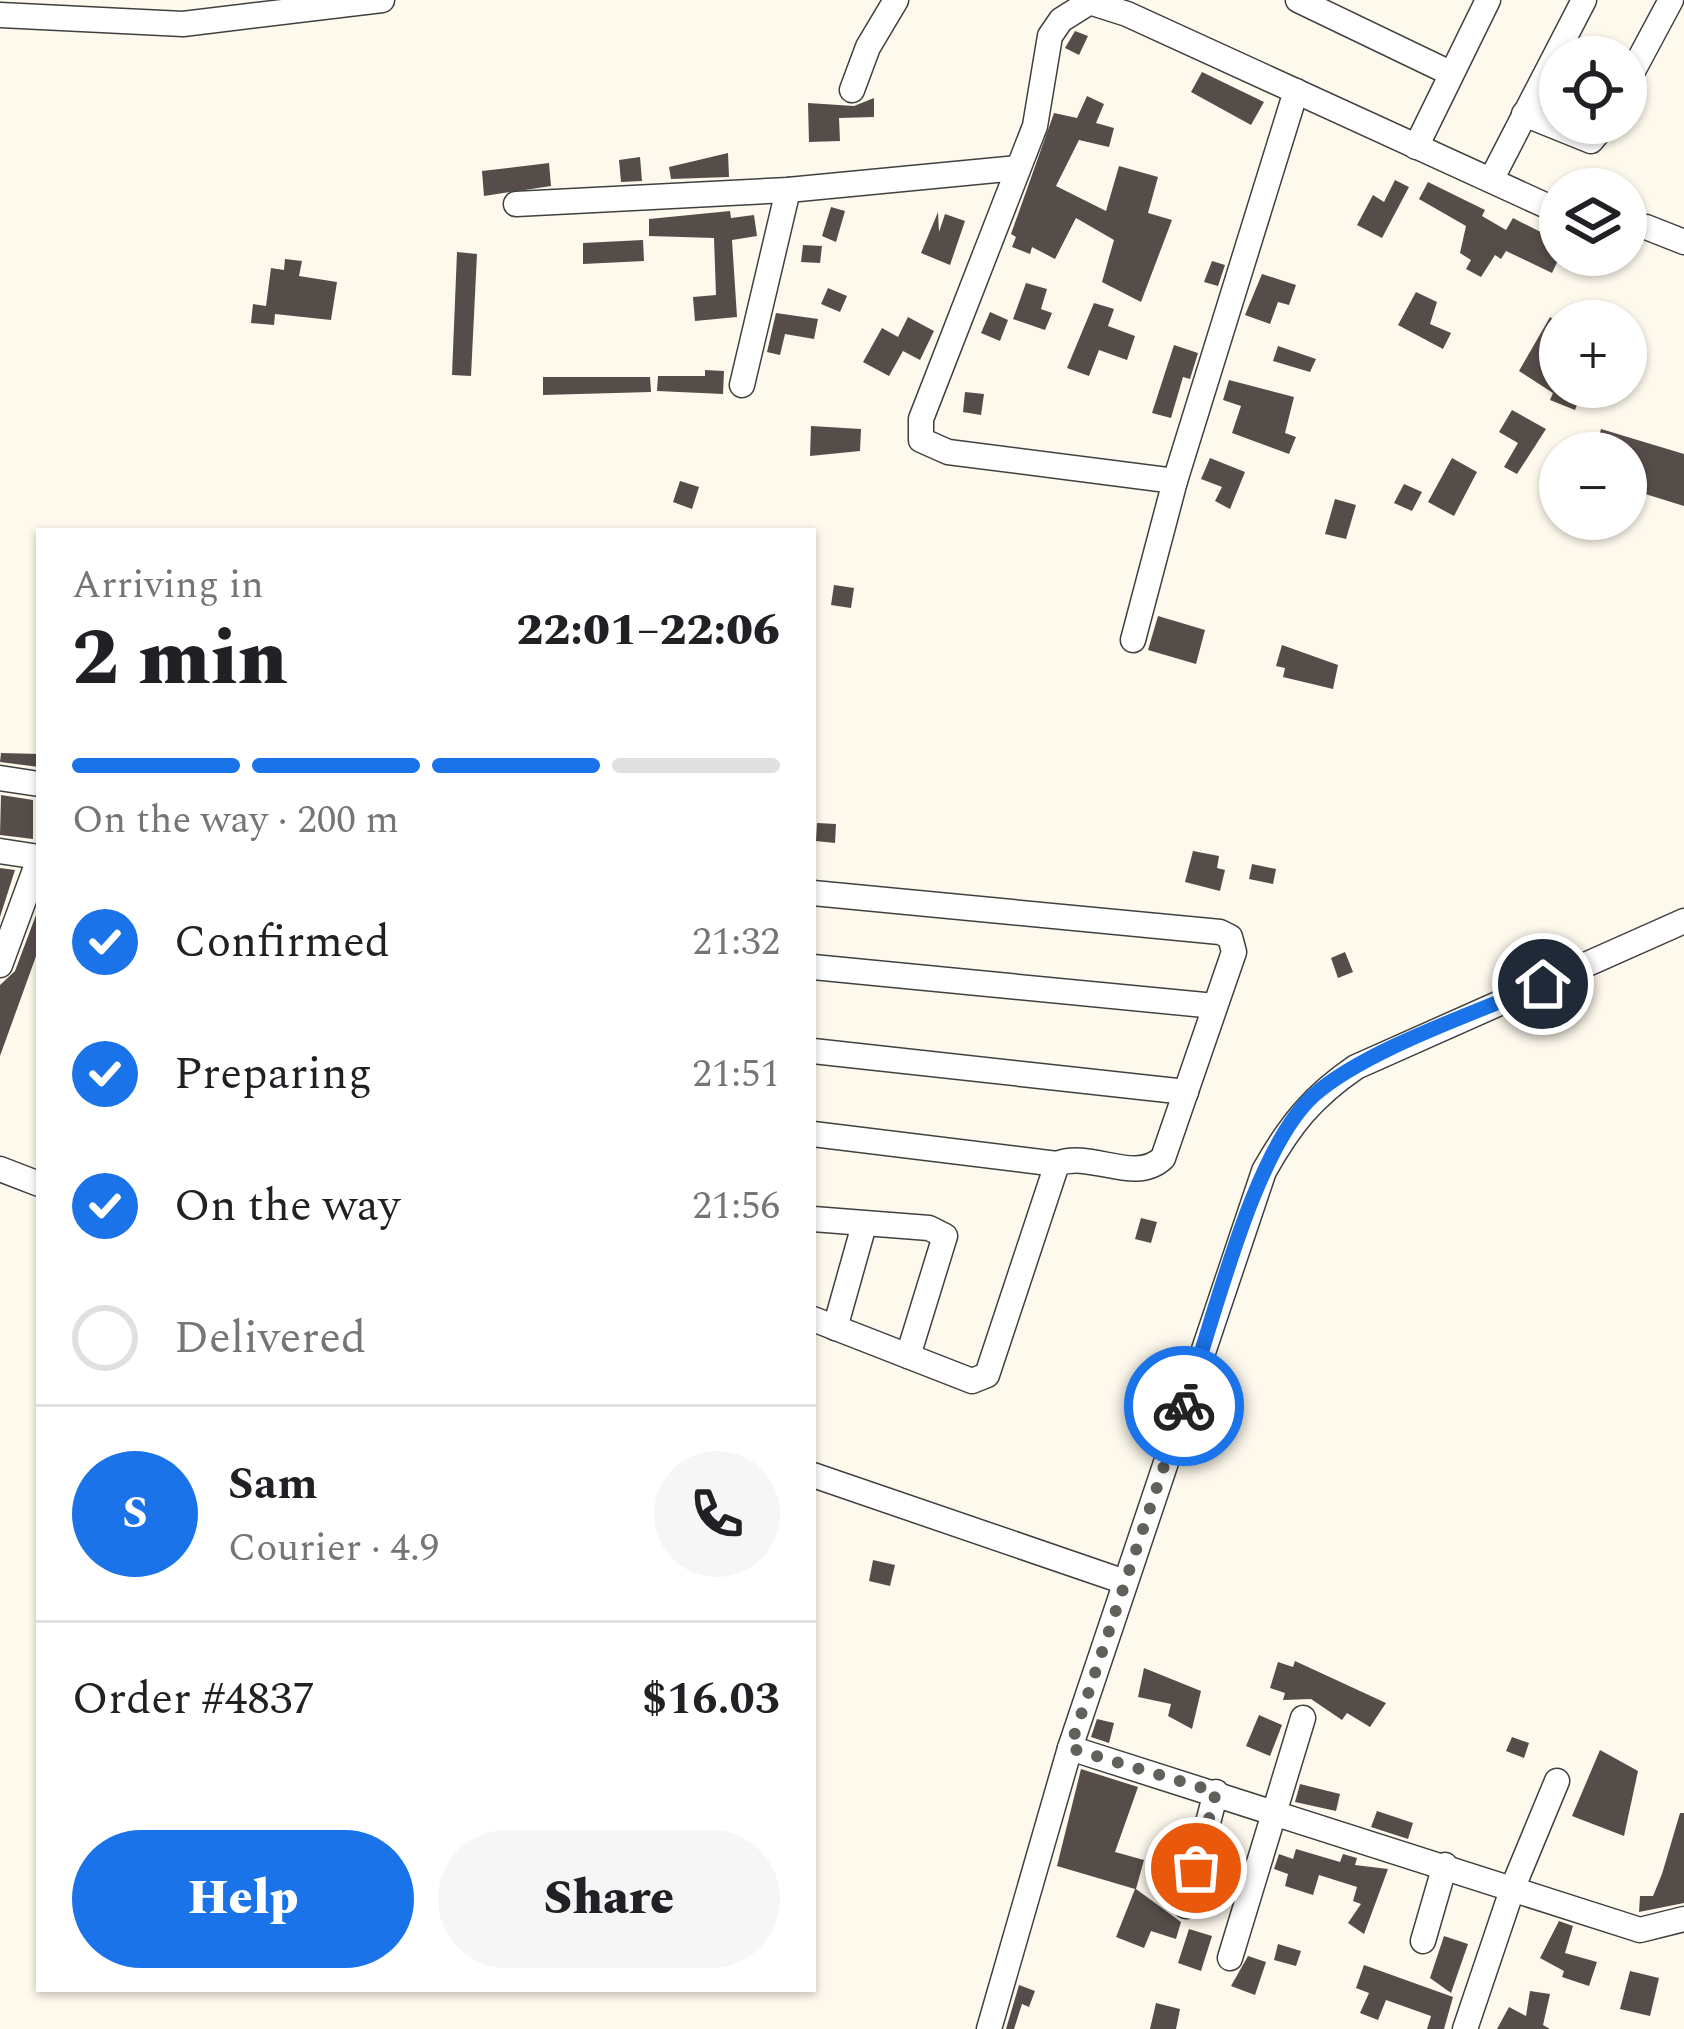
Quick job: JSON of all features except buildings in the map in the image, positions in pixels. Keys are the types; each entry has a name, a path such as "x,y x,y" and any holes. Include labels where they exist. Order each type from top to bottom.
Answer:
{"street":[{"path":"0,15 143,24 215,11 382,0"},
{"path":"852,91 868,47 896,0"},
{"path":"1491,180 1584,0"},
{"path":"1647,45 1671,0"},
{"path":"1175,481 948,452 921,440 921,419 1034,126 1050,36 1085,1 1130,7 1296,91 1539,202"},
{"path":"1301,1 1450,74"},
{"path":"1416,147 1483,2"},
{"path":"1133,640 1175,481 1296,91"},
{"path":"1524,114 1539,120"},
{"path":"516,204 788,190 1018,169"},
{"path":"742,385 788,190"},
{"path":"1647,227 1684,242"},
{"path":"0,778 36,784"},
{"path":"0,851 36,857"},
{"path":"0,965 8,926 36,865"},
{"path":"816,893 1220,932 1230,937 1234,952 1163,1158 1152,1168 1073,1160 1057,1164 816,1134"},
{"path":"989,2029 1070,1748 1125,1582 1264,1171 1290,1124 1313,1096 1356,1067 1684,921"},
{"path":"816,967 1215,1006"},
{"path":"816,1052 1186,1092"},
{"path":"864,1225 824,1323 971,1381 986,1375 1057,1164"},
{"path":"0,1168 36,1183"},
{"path":"816,1219 929,1228 945,1236 908,1356"},
{"path":"816,1476 1125,1582"},
{"path":"1230,1958 1303,1718"},
{"path":"1070,1748 1640,1930 1684,1919"},
{"path":"1465,2029 1513,1887 1556,1781"},
{"path":"1186,1906 1216,1792"},
{"path":"1423,1941 1445,1865"}],"way so far":[{"path":"1184,1406 1070,1748 1216,1792 1196,1868"}],"route":[{"path":"1184,1406 1264,1171 1290,1124 1313,1096 1356,1067 1543,984"}]}
